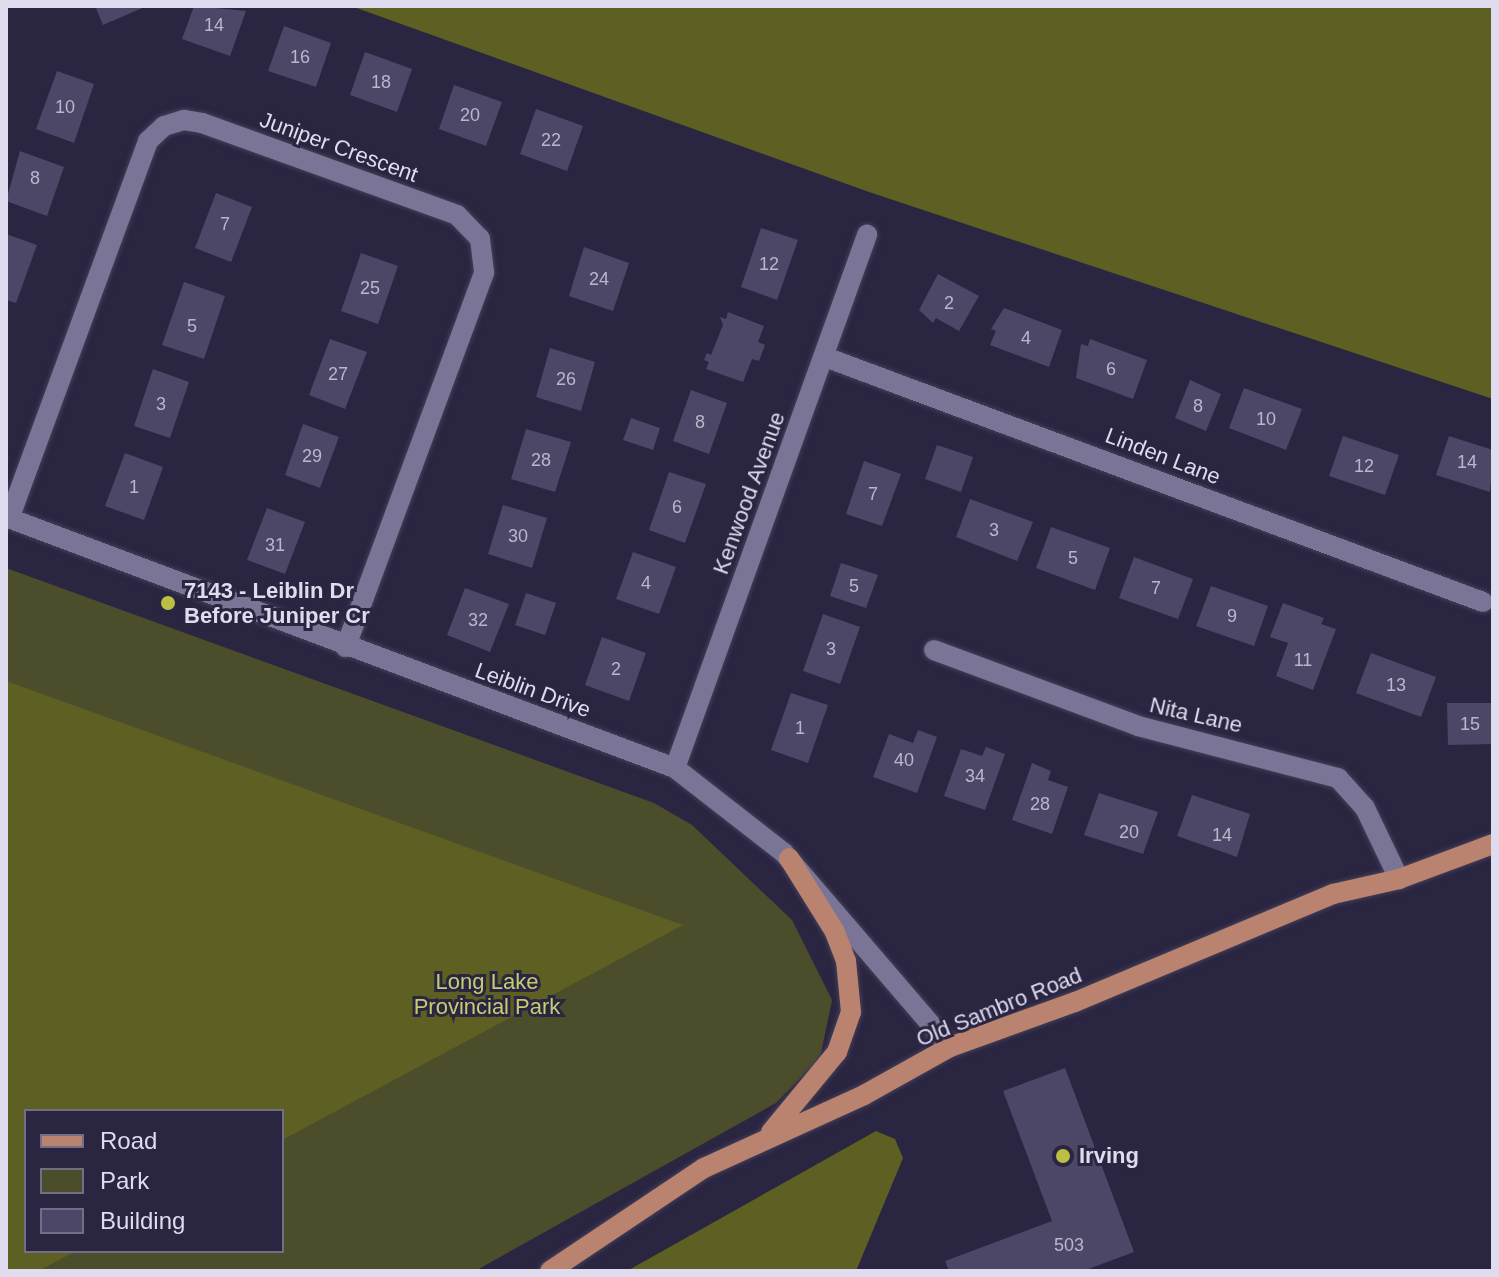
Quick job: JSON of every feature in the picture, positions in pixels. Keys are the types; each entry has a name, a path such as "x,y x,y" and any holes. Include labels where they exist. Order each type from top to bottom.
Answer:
{"main road":[{"name":"Old Sambro Road","path":"550,1271 704,1168 864,1095 950,1047 1075,1002 1333,894 1399,879 1493,844"},
{"path":"765,1138 804,1098 837,1052 851,1012 846,961 835,932 789,858"}],"street":[{"name":"Juniper Crescent","path":"8,518 148,141 158,130 177,121 195,121 457,215 480,239 484,273 346,647"},
{"name":"Kenwood Avenue","path":"675,768 867,235"},
{"name":"Linden Lane","path":"825,357 1483,602"},
{"name":"Leiblin Drive","path":"8,518 675,768 789,858 950,1047"},
{"name":"Nita Lane","path":"934,650 1126,722 1338,778 1365,808 1399,879"}],"green space":[{"path":"351,6 1493,6 1493,399 869,192"},
{"name":"Long Lake Provincial Park","path":"6,568 654,803 692,825 792,920 832,1000 820,1058 776,1103 475,1271 6,1271"},
{"path":"6,681 683,925 284,1139 284,1109 24,1109 24,1253 72,1253 38,1271 6,1271"},
{"path":"876,1131 895,1139 903,1158 856,1271 627,1271"}],"building":[{"path":"95,6 147,6 103,25"},
{"path":"194,6 246,11 230,56 182,39"},
{"path":"284,26 331,43 316,87 268,71"},
{"path":"365,52 412,69 397,112 350,95"},
{"path":"57,71 94,84 74,143 36,129"},
{"path":"454,85 502,102 486,146 439,129"},
{"path":"536,109 583,126 567,171 520,154"},
{"path":"20,151 64,167 47,216 6,201"},
{"path":"216,193 252,207 231,262 195,248"},
{"path":"761,228 798,240 777,300 741,287"},
{"path":"6,234 37,245 16,303 6,300"},
{"path":"584,247 629,263 613,311 569,296"},
{"path":"361,253 398,266 378,324 341,311"},
{"path":"938,274 979,296 959,331 936,318 933,323 919,310"},
{"path":"184,282 225,296 204,359 162,345"},
{"path":"1004,308 1062,330 1049,367 990,345 996,331 991,329"},
{"path":"728,312 764,326 758,342 765,345 759,361 752,359 743,382 706,369 709,362 704,360 707,353 711,355 723,325 720,317 726,319"},
{"path":"330,339 367,352 345,409 309,395"},
{"path":"1090,339 1147,360 1133,399 1076,378 1081,344 1088,346"},
{"path":"550,348 595,362 581,411 536,397"},
{"path":"153,369 189,382 170,438 134,426"},
{"path":"1190,380 1221,394 1206,431 1175,418"},
{"path":"1244,388 1302,409 1286,450 1229,428"},
{"path":"691,390 727,403 709,454 673,441"},
{"path":"631,418 660,428 653,450 623,440"},
{"path":"303,424 339,437 320,488 285,475"},
{"path":"526,429 571,442 555,492 511,479"},
{"path":"1343,436 1399,455 1385,495 1329,476"},
{"path":"1449,436 1493,450 1490,492 1436,475"},
{"path":"937,445 973,457 961,492 925,479"},
{"path":"125,453 163,467 144,520 105,506"},
{"path":"864,461 901,474 882,526 846,514"},
{"path":"669,472 706,484 685,543 649,530"},
{"path":"970,499 1033,522 1017,561 956,537"},
{"path":"503,505 547,518 532,568 488,554"},
{"path":"267,508 305,522 285,574 247,560"},
{"path":"1051,527 1110,548 1095,590 1036,568"},
{"path":"633,552 676,567 659,614 616,599"},
{"path":"1134,557 1193,579 1178,619 1119,598"},
{"path":"841,563 878,575 866,608 830,596"},
{"path":"1211,586 1268,606 1254,646 1196,626"},
{"path":"465,588 509,604 490,652 447,635"},
{"path":"526,593 556,603 545,635 515,625"},
{"path":"1283,603 1324,618 1321,624 1336,629 1313,690 1276,676 1288,643 1270,637"},
{"path":"823,614 860,627 840,684 803,671"},
{"path":"602,637 646,653 629,701 585,685"},
{"path":"1371,653 1436,677 1421,717 1356,693"},
{"path":"791,693 828,705 808,763 771,750"},
{"path":"1447,703 1493,703 1493,744 1448,745"},
{"path":"918,730 937,737 917,793 873,777 889,734 913,743"},
{"path":"986,747 1005,754 985,810 944,796 961,749 982,756"},
{"path":"1032,763 1051,771 1048,780 1068,787 1052,834 1012,820"},
{"path":"1099,793 1158,812 1143,854 1084,835"},
{"path":"1192,795 1250,814 1237,857 1177,836"},
{"name":"Irving","path":"1065,1068 1134,1252 1083,1271 949,1271 945,1261 1052,1221 1003,1091"}],"place":[{"name":"7143 - Leiblin Dr Before Juniper Cr","path":"168,603"},
{"name":"Irving","path":"1063,1156"}]}
